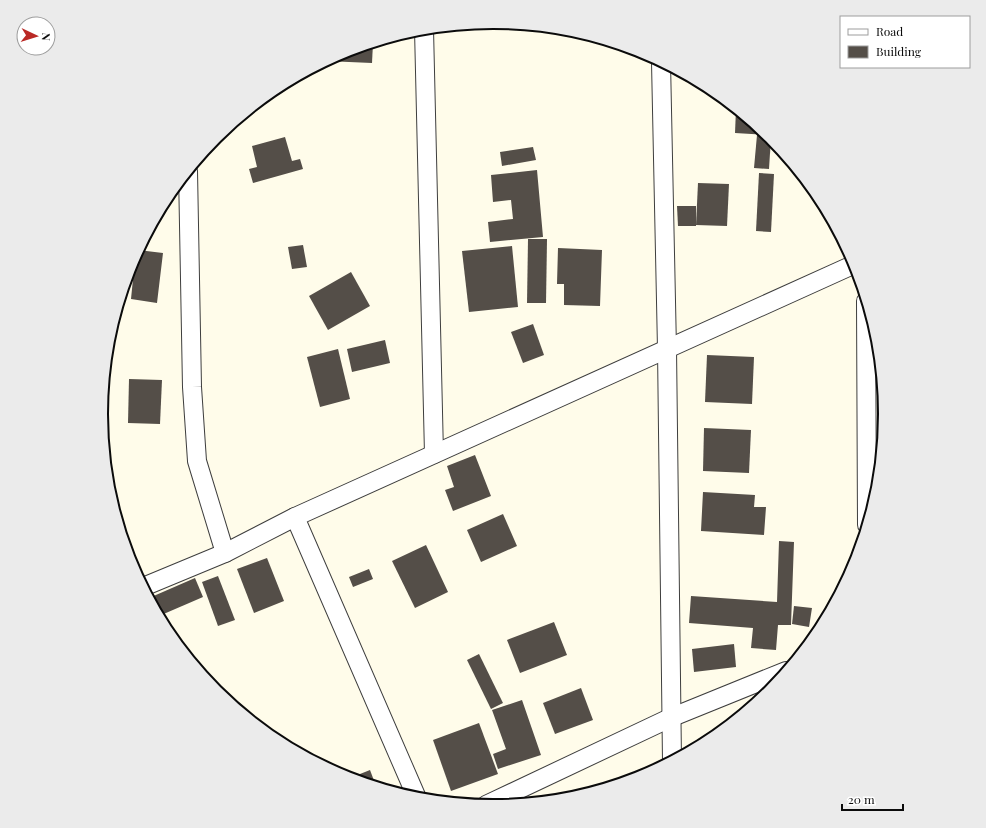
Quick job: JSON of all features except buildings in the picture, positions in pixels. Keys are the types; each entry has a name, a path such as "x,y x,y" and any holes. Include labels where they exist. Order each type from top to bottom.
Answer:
{"street":[{"path":"424,35 434,454"},
{"path":"661,68 667,349 670,718 672,754"},
{"path":"188,180 192,387 197,461 225,553"},
{"path":"149,586 225,553 295,517 849,267"},
{"path":"866,318 867,506"},
{"path":"295,517 414,791"},
{"path":"499,799 670,718 775,675"}]}
